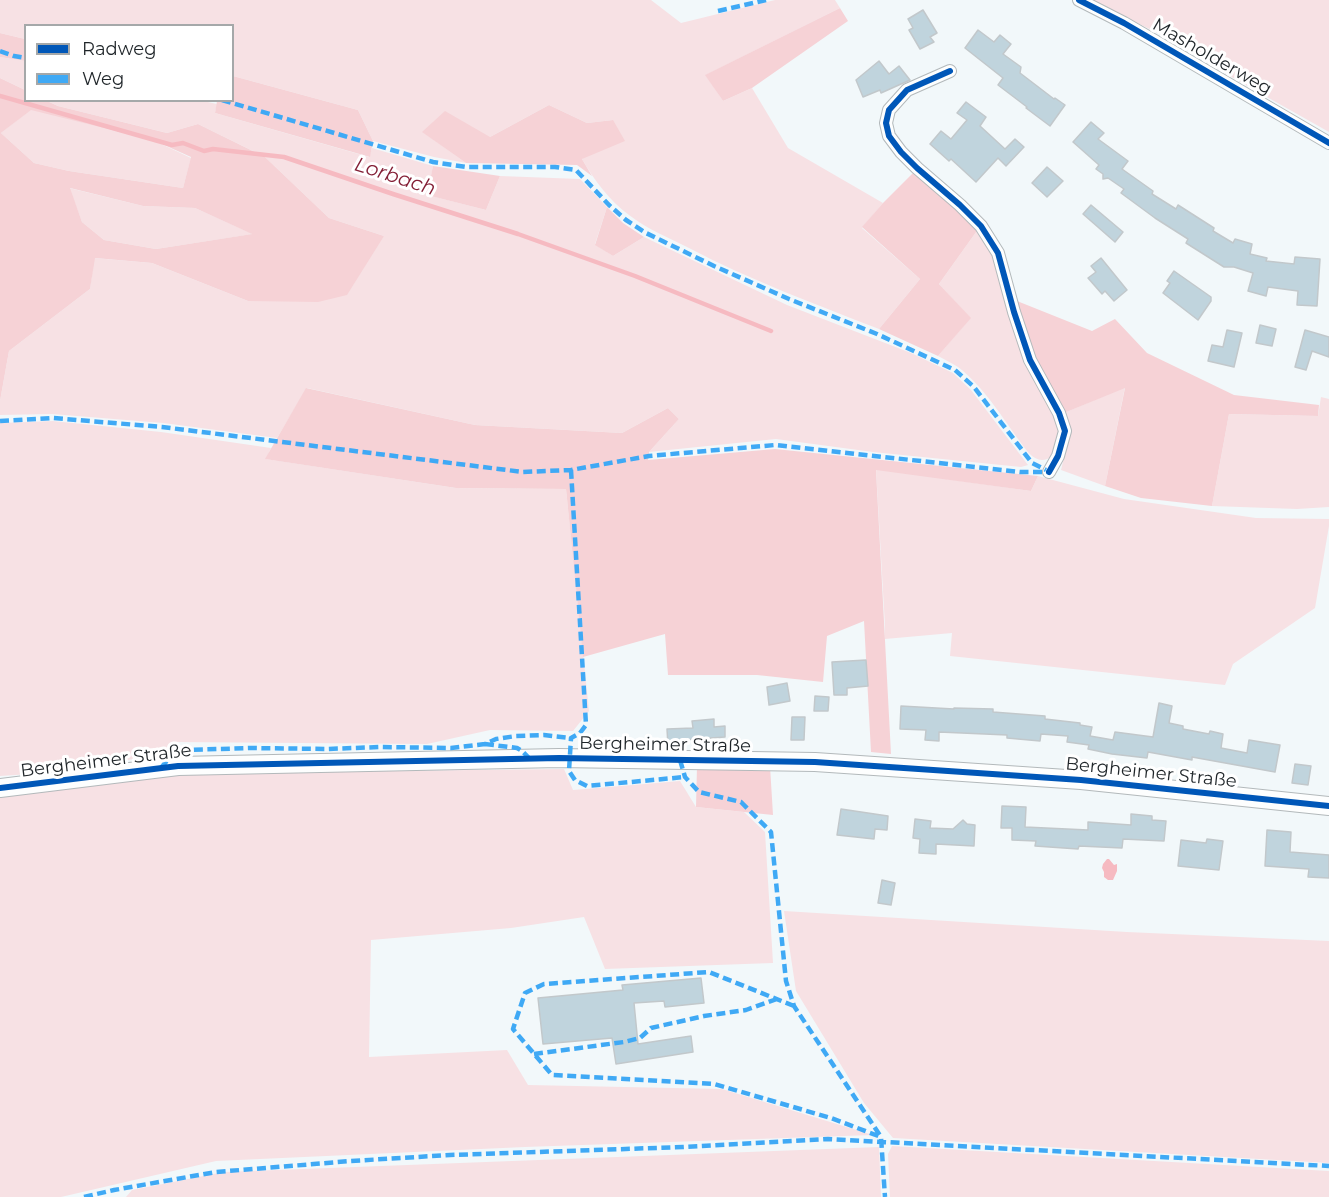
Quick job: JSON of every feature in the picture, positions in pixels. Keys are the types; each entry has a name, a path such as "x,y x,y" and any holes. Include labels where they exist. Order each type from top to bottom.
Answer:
{"street":[{"name":"Masholderweg","path":"1079,0 1134,29 1329,142"},
{"path":"950,71 907,90 889,110 886,123 889,136 917,168 960,204 981,226 998,253 1030,360 1059,413 1065,431 1058,456 1049,472"},
{"name":"Bergheimer Straße","path":"0,789 178,766 560,758 815,762 1081,780 1329,806"}],"shaded area":[{"path":"0,0 651,0 681,23 775,0 835,0 840,8 706,75 723,101 752,88 788,148 883,203 862,228 920,279 879,329 759,281 658,233 636,220 615,203 597,182 582,159 613,120 587,123 549,105 490,137 423,132 466,163 373,141 358,110 234,76 234,24 24,24 24,39 0,33"},
{"path":"1090,0 1329,0 1329,132 1170,39"},
{"path":"840,8 848,21 752,88 723,101 705,75"},
{"path":"0,33 24,39 24,61 0,57"},
{"path":"0,57 24,61 24,90 0,78"},
{"path":"234,76 358,110 373,141 370,157 215,113 217,102 234,102"},
{"path":"0,78 24,90 24,102 49,102 167,133 198,124 265,157 329,218 384,236 347,295 318,302 248,301 152,263 95,258 90,289 9,351 0,401","holes":["31,110 153,140 191,157 183,188 69,171 34,163 1,133","70,188 143,206 195,208 252,234 156,249 104,240 82,222"]},
{"path":"49,102 208,102 217,104 215,113 369,157 372,148 433,166 428,195 486,210 500,176 580,179 607,207 595,244 613,256 644,237 787,305 911,353 953,373 971,390 1028,465 1021,467 873,452 776,439 649,452 679,419 668,408 622,433 475,425 307,388 277,438 163,423 52,414 0,415 0,401 9,351 90,289 94,258 152,263 248,301 384,236 329,218 265,157 198,124 167,133"},
{"path":"549,105 587,123 613,120 625,141 582,159 592,176 577,165 466,163 422,132 445,111 490,137"},
{"path":"31,109 153,140 191,158 183,188 69,171 34,163 1,133"},
{"path":"433,166 500,176 486,210 427,195"},
{"path":"915,171 979,228 939,284 971,318 938,356 879,329 920,279 862,227"},
{"path":"69,188 143,206 195,208 253,234 156,249 104,240 82,222"},
{"path":"607,207 623,223 644,237 613,256 595,245"},
{"path":"979,228 996,256 1062,431 1056,450 1047,459 1039,460 1030,454 976,384 958,367 938,356 970,318 939,284"},
{"path":"1017,301 1092,331 1115,319 1147,353 1234,395 1319,405 1318,416 1229,414 1212,506 1141,498 1105,486 1125,388 1064,413 1032,357"},
{"path":"1125,387 1105,486 1061,470 1070,433 1064,413"},
{"path":"306,388 475,425 622,433 668,408 679,419 649,452 648,460 775,449 1038,476 1031,491 876,470 891,754 871,752 864,621 827,636 823,682 757,675 668,675 665,634 583,657 566,489 456,488 265,459"},
{"path":"1321,397 1329,399 1329,507 1297,509 1212,506 1229,414 1318,416"},
{"path":"53,421 161,432 271,448 266,459 456,488 566,489 589,711 573,731 490,730 427,744 176,742 155,756 30,774 0,776 0,423"},
{"path":"876,469 1031,491 1038,476 1124,499 1256,518 1329,519 1315,608 1233,664 1225,685 950,656 952,633 885,639"},
{"path":"697,766 770,766 773,815 696,807"},
{"path":"564,769 573,790 680,781 696,807 744,812 765,832 773,963 605,969 584,917 511,928 371,940 369,1057 507,1050 528,1085 722,1089 873,1135 216,1161 61,1197 0,1197 0,793 191,773"},
{"path":"1107,859 1114,865 1117,864 1113,880 1104,877 1102,868"},
{"path":"784,911 1127,932 1329,941 1329,1163 893,1138 864,1103 796,991"},
{"path":"892,1146 1329,1171 1329,1197 890,1197 888,1154"},
{"path":"879,1147 881,1197 126,1197 132,1190 224,1172"}],"building":[{"path":"923,10 937,33 930,37 934,42 920,49 909,30 913,28 908,19"},
{"path":"978,30 994,42 1000,35 1011,44 1003,54 1021,67 1020,73 1065,105 1050,126 998,85 1003,78 965,48"},
{"path":"879,61 889,74 899,66 910,80 881,93 880,90 863,97 856,80"},
{"path":"966,102 986,117 980,126 1005,149 1015,139 1024,147 1006,166 998,158 976,182 951,159 949,161 930,144 941,131 951,139 967,120 957,113"},
{"path":"1091,122 1104,133 1098,139 1128,161 1122,169 1153,191 1152,194 1176,209 1178,205 1233,243 1235,239 1252,244 1250,254 1267,258 1266,261 1294,264 1295,257 1320,259 1317,306 1297,305 1298,291 1268,287 1266,296 1248,291 1253,273 1234,267 1224,267 1186,243 1188,239 1121,193 1124,189 1108,178 1103,179 1103,174 1096,169 1099,165 1073,142"},
{"path":"1047,167 1063,181 1047,197 1032,183"},
{"path":"1091,205 1123,232 1115,242 1083,214"},
{"path":"1101,258 1127,290 1114,301 1105,291 1102,294 1088,278 1096,272 1091,266"},
{"path":"1174,271 1211,297 1211,301 1198,320 1163,293"},
{"path":"1260,325 1276,329 1272,346 1256,343"},
{"path":"1227,330 1242,333 1234,367 1208,361 1212,345 1223,347"},
{"path":"1305,330 1329,337 1329,357 1312,351 1306,370 1295,367"},
{"path":"866,660 868,686 847,688 847,695 834,695 832,662"},
{"path":"787,683 790,701 769,705 767,687"},
{"path":"815,696 829,697 828,711 814,711"},
{"path":"1159,703 1172,706 1169,723 1183,726 1183,729 1223,734 1221,748 1247,753 1249,740 1280,745 1275,772 1192,757 1192,760 1148,752 1147,758 1112,754 1088,749 1089,745 1067,742 1068,736 1041,734 1040,741 1007,738 1007,735 939,732 939,741 925,740 926,730 900,729 901,706 993,709 993,712 1045,716 1045,719 1080,723 1080,725 1092,727 1090,736 1113,740 1115,732 1153,737"},
{"path":"792,717 805,717 804,740 791,740"},
{"path":"714,719 714,727 725,726 725,737 683,740 683,745 668,746 667,729 693,728 692,721"},
{"path":"1295,764 1311,766 1308,785 1292,783"},
{"path":"1002,806 1026,807 1025,827 1088,830 1088,822 1131,825 1131,814 1152,816 1152,820 1166,821 1164,841 1123,839 1122,848 1079,846 1078,849 1035,846 1036,841 1012,840 1012,828 1001,828"},
{"path":"841,809 888,816 887,830 875,829 874,839 837,835"},
{"path":"915,819 931,821 930,828 953,829 963,820 967,824 975,825 974,846 936,844 936,854 919,853 920,839 913,838"},
{"path":"1267,830 1291,832 1290,852 1329,855 1329,878 1308,877 1309,869 1265,866"},
{"path":"1207,839 1223,841 1219,870 1178,866 1181,840 1206,843"},
{"path":"882,880 895,883 891,905 878,903"},
{"path":"701,978 704,1003 665,1007 664,1001 634,1003 638,1044 691,1036 693,1052 616,1064 612,1038 543,1044 538,998 623,990 622,985"}],"waterway":[{"name":"Lorbach","path":"0,96 172,145 183,143 204,151 213,149 284,157 518,234 635,276 771,331"}],"marked path":[{"path":"718,11 766,0"},
{"path":"0,51 24,58"},
{"path":"229,102 433,162 466,167 555,167 576,170 609,205 646,233 714,266 877,334 955,370 974,387 1032,463 1046,470"},
{"path":"0,421 53,418 162,427 523,472 571,470 649,456 775,445 1020,472 1049,472"},
{"path":"571,470 586,725 580,733 571,738 569,771 575,780 587,786 685,777"},
{"path":"161,768 173,753 184,750 451,748 485,744 496,739 516,736 544,735 571,738"},
{"path":"485,744 517,748 529,758"},
{"path":"680,760 685,777 699,792 741,802 771,832 786,981 794,1006 881,1137 885,1197"},
{"path":"794,1006 709,972 544,984 525,993 513,1029 552,1075 714,1084 831,1118 881,1137"},
{"path":"534,1054 624,1042 640,1038 651,1028 704,1016 746,1010 777,999"},
{"path":"84,1197 216,1172 351,1161 828,1139 1329,1166"}],"cycle path":[{"path":"1079,0 1124,23 1329,143"},
{"path":"950,71 907,90 889,110 886,123 889,136 917,168 981,226 998,253 1030,360 1059,413 1065,431 1058,456 1049,472"},
{"path":"0,788 178,766 559,758 815,762 1081,780 1329,806"}]}
